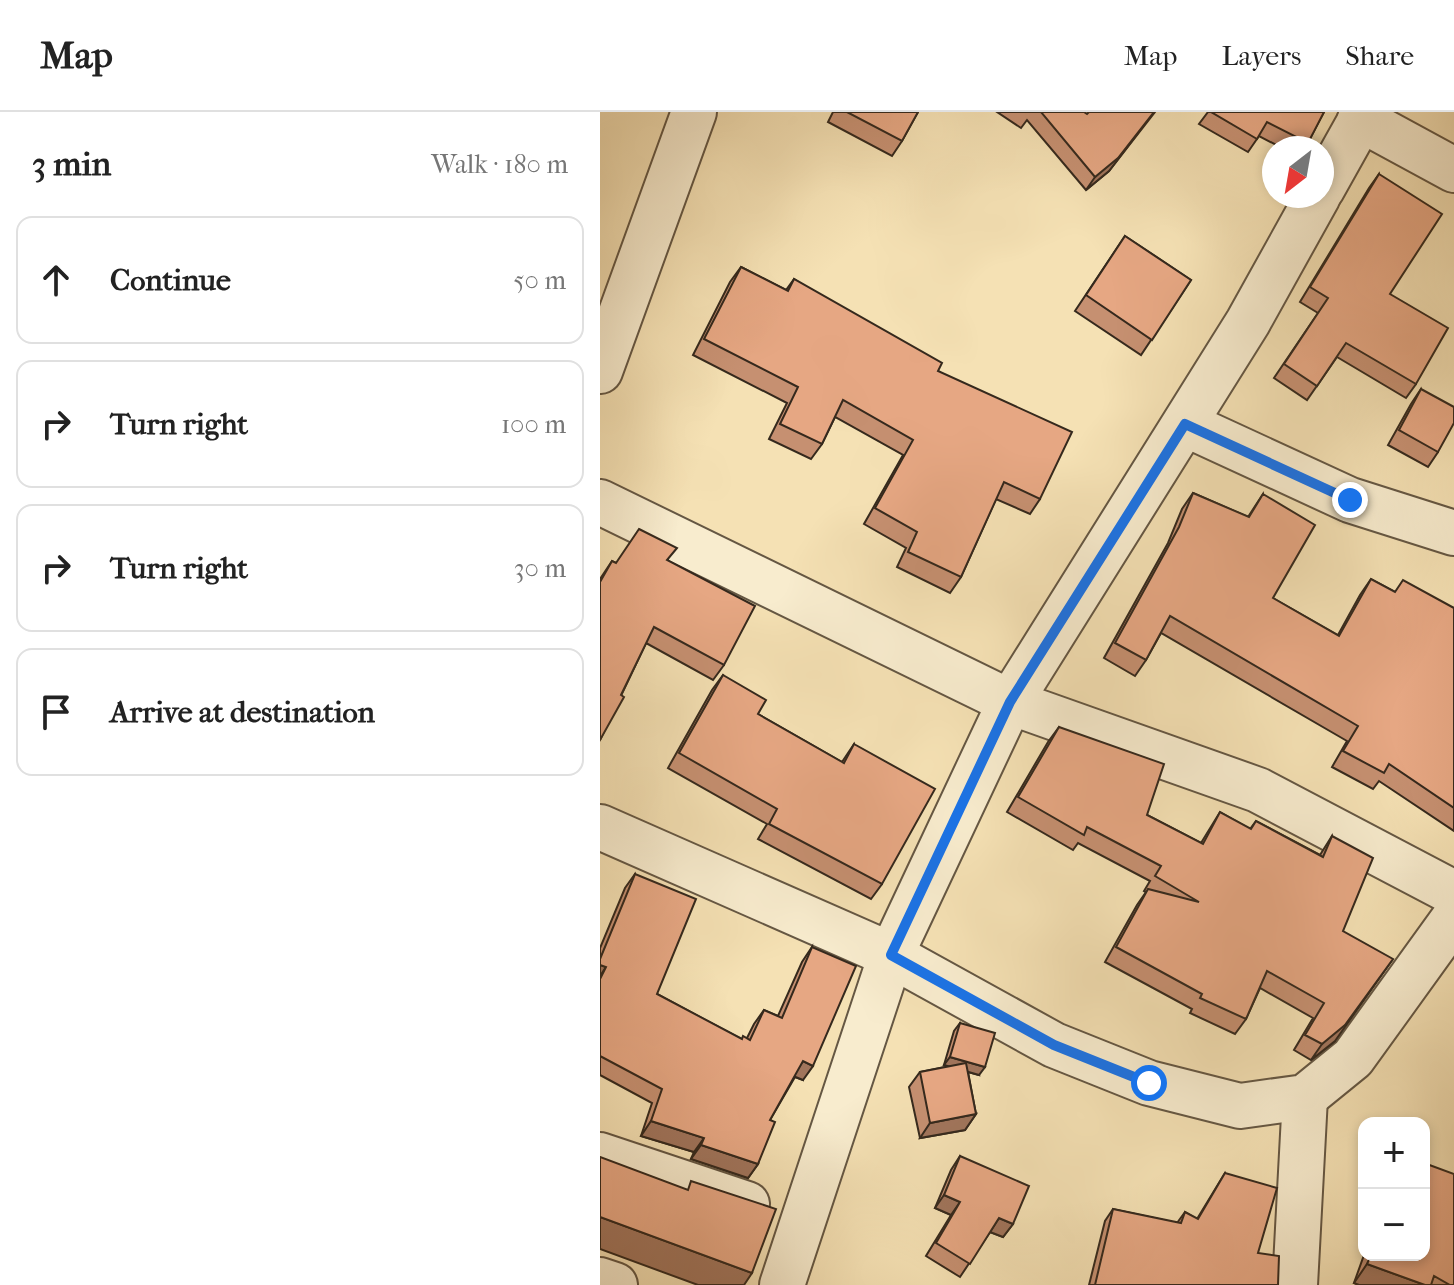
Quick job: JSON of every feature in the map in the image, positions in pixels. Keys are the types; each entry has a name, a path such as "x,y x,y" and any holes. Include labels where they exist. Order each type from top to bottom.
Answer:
{"street":[{"path":"600,371 694,112"},
{"path":"1334,168 1363,116 1454,170"},
{"path":"782,1285 891,955 1010,702 1248,322 1311,208"},
{"path":"1185,424 1350,500 1454,533"},
{"path":"600,502 1010,702 1258,790 1454,893"},
{"path":"600,827 891,955 1054,1045 1149,1083 1240,1106 1305,1097 1353,1058 1454,918"},
{"path":"1295,1285 1305,1097"},
{"path":"600,1155 802,1223"},
{"path":"600,1280 615,1285"}],"building":[{"path":"847,112 918,112 902,141"},
{"path":"1041,112 1154,112 1118,158 1095,177"},
{"path":"1211,112 1324,112 1312,136 1294,136 1267,122 1257,139"},
{"path":"1379,174 1442,214 1390,294 1448,328 1416,384 1346,343 1317,386 1284,364 1328,298 1310,287"},
{"path":"1125,236 1191,280 1152,340 1086,295"},
{"path":"741,267 788,291 794,279 942,363 938,371 1072,432 1040,499 1004,482 961,577 908,552 917,532 875,508 913,440 843,400 822,444 780,424 798,387 704,339"},
{"path":"1421,389 1454,407 1454,423 1438,452 1399,430"},
{"path":"1193,493 1249,517 1263,494 1315,525 1273,598 1339,636 1371,579 1395,592 1403,580 1454,608 1454,808 1389,764 1384,773 1343,751 1358,726 1170,616 1146,660 1115,643 1179,527"},
{"path":"639,529 677,548 667,560 755,606 724,665 654,627 621,695 624,697 600,740 600,582 612,561 616,563"},
{"path":"723,675 766,700 758,714 844,763 854,744 935,789 882,884 769,824 777,809 679,753"},
{"path":"1059,727 1164,764 1147,815 1203,844 1220,812 1251,829 1256,821 1323,857 1332,836 1373,858 1343,931 1393,959 1345,1025 1322,1044 1305,1035 1324,1003 1267,971 1246,1019 1200,998 1202,994 1116,947 1148,889 1199,902 1155,876 1161,866 1087,827 1084,835 1018,797"},
{"path":"635,874 696,899 657,994 742,1039 743,1036 750,1040 764,1010 782,1018 812,947 856,966 813,1066 803,1061 770,1120 775,1122 758,1164 701,1145 704,1138 651,1121 662,1089 600,1056 600,979 606,967 600,965 600,959"},
{"path":"960,1023 995,1033 985,1067 950,1057"},
{"path":"966,1063 976,1114 930,1123 920,1072"},
{"path":"960,1156 1029,1186 1013,1224 999,1218 970,1264 936,1243 960,1202 944,1195"},
{"path":"600,1157 688,1190 691,1181 776,1209 752,1273 600,1217"},
{"path":"1430,1165 1454,1174 1454,1285 1434,1276 1431,1285 1425,1285 1367,1264 1368,1261 1430,1261"},
{"path":"1225,1173 1277,1188 1258,1253 1279,1256 1278,1285 1095,1285 1113,1209 1181,1223 1185,1212 1198,1219"}],"route":[{"path":"1149,1083 1054,1045 891,955 1010,702 1185,424 1350,500"}]}
